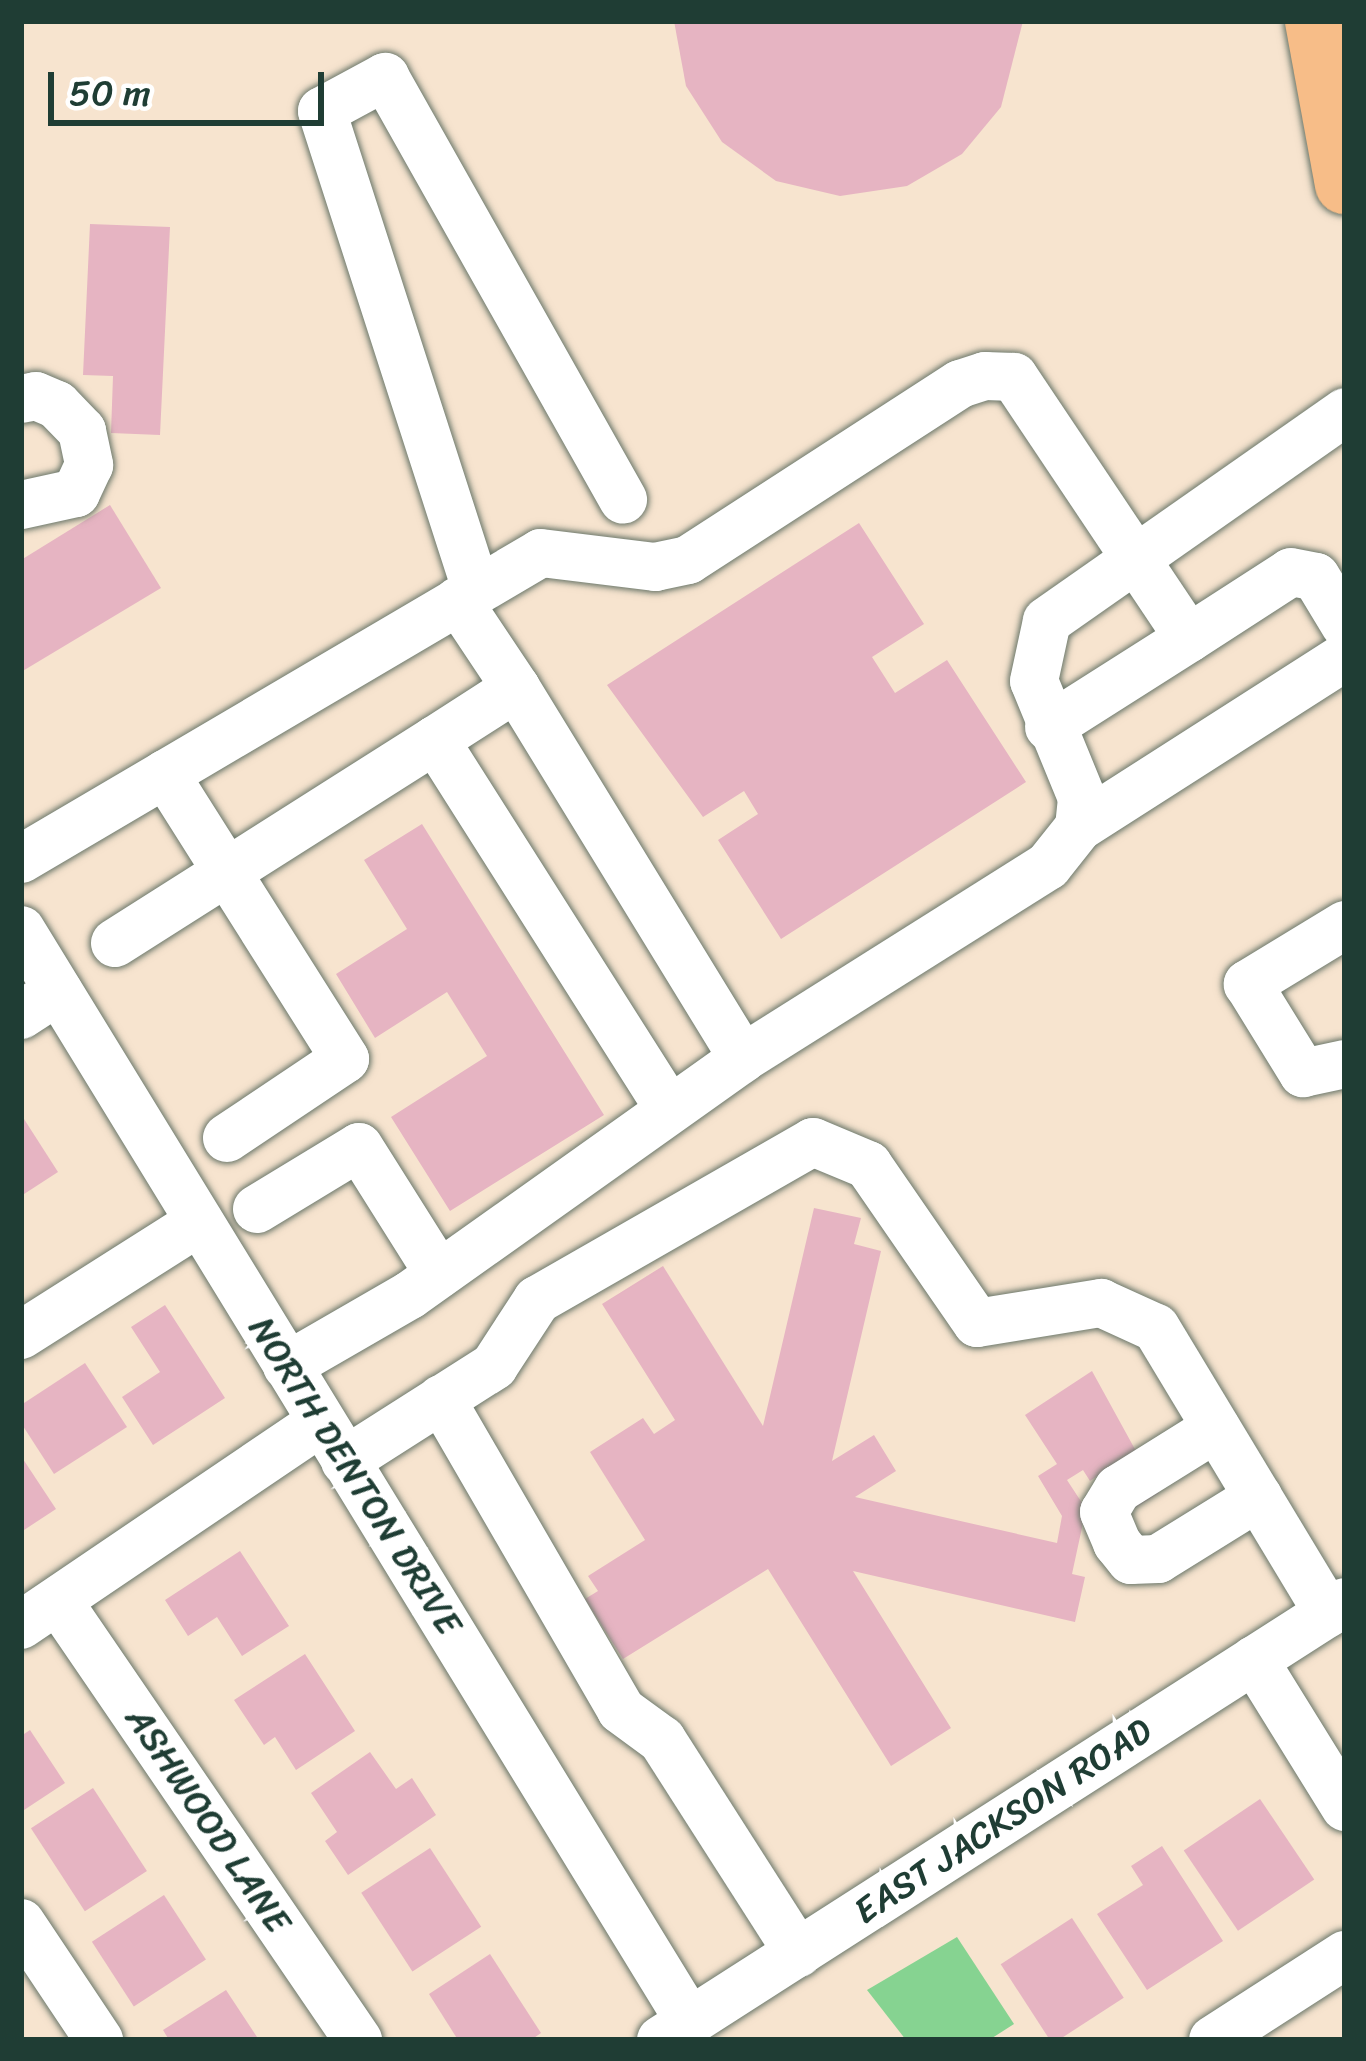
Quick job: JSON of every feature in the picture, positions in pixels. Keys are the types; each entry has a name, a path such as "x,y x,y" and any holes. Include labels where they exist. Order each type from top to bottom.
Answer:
{"main road":[{"path":"1315,21 1345,184"}],"street":[{"path":"623,500 385,77 322,111 467,595 516,688 743,1058"},
{"path":"21,859 541,553 655,567 688,560 960,384 985,376 1014,377 1190,638"},
{"path":"21,399 36,395 57,405 82,431 88,465 76,493 21,505"},
{"path":"1079,827 1082,798 1034,682 1047,620 1345,412"},
{"path":"1049,727 1291,572 1316,578 1345,625"},
{"path":"287,1366 439,1274 743,1058 1048,866 1079,827 1345,657"},
{"path":"115,943 516,688"},
{"path":"435,740 670,1110"},
{"path":"165,774 345,1059 227,1138"},
{"path":"1345,925 1249,984 1303,1073 1345,1064"},
{"name":"NORTH DENTON DRIVE","path":"21,930 40,1003 199,1222 333,1441 675,2031"},
{"path":"39,1613 333,1441 441,1400 494,1366 537,1300 813,1142 868,1165 977,1323 1101,1303 1156,1328 1258,1497 1337,1607"},
{"path":"257,1209 359,1147 439,1274"},
{"path":"21,1335 199,1222"},
{"path":"441,1400 621,1710 662,1740 798,1952"},
{"path":"1216,1428 1118,1489 1103,1512 1117,1543 1131,1560 1158,1559 1258,1497"},
{"name":"EAST JACKSON ROAD","path":"675,2031 1337,1607"},
{"name":"ASHWOOD LANE","path":"39,1613 358,2040"},
{"path":"1254,1660 1345,1807"},
{"path":"21,1923 98,2040"},
{"path":"1213,2040 1345,1955"}],"green space":[{"path":"957,1937 1014,2024 989,2040 906,2040 867,1990"}],"building":[{"path":"674,21 1023,21 1001,107 962,154 907,186 840,196 776,181 722,142 686,86"},
{"path":"90,224 170,227 160,435 111,433 113,376 83,375"},
{"path":"110,505 161,588 21,672 21,560"},
{"path":"859,523 924,624 872,657 895,693 947,660 1026,782 781,939 718,840 758,814 744,791 703,817 607,685"},
{"path":"422,824 604,1115 450,1211 391,1117 487,1056 447,992 375,1038 336,974 407,929 364,860"},
{"path":"24,1119 58,1172 21,1196 21,1121"},
{"path":"814,1208 861,1218 854,1244 881,1251 832,1461 874,1435 896,1471 855,1497 1057,1543 1062,1516 1038,1476 1057,1464 1025,1415 1092,1371 1159,1493 1132,1510 1106,1470 1090,1481 1083,1470 1067,1480 1086,1509 1072,1574 1085,1577 1075,1622 853,1571 951,1728 891,1766 768,1569 623,1659 585,1599 598,1591 588,1576 645,1540 590,1452 643,1418 654,1434 675,1420 602,1304 663,1266 763,1426"},
{"path":"165,1305 225,1398 153,1445 122,1397 160,1372 131,1327"},
{"path":"85,1363 127,1427 54,1474 21,1423 21,1405"},
{"path":"21,1456 56,1509 21,1532"},
{"path":"240,1551 289,1626 242,1656 217,1617 188,1636 165,1600"},
{"path":"305,1654 355,1731 296,1770 275,1737 264,1745 234,1700"},
{"path":"30,1730 65,1783 21,1812 21,1736"},
{"path":"370,1752 396,1789 412,1778 436,1815 348,1875 325,1841 337,1832 311,1793"},
{"path":"93,1788 147,1871 85,1911 31,1828"},
{"path":"1260,1799 1314,1879 1238,1931 1184,1850"},
{"path":"1162,1846 1223,1941 1147,1990 1097,1914 1143,1885 1131,1866"},
{"path":"430,1848 481,1927 412,1971 361,1893"},
{"path":"164,1895 206,1960 134,2006 92,1942"},
{"path":"1072,1918 1124,1998 1059,2040 1050,2040 1001,1964"},
{"path":"490,1954 541,2033 531,2040 458,2040 429,1994"},
{"path":"226,1990 259,2040 169,2040 163,2030"}]}
